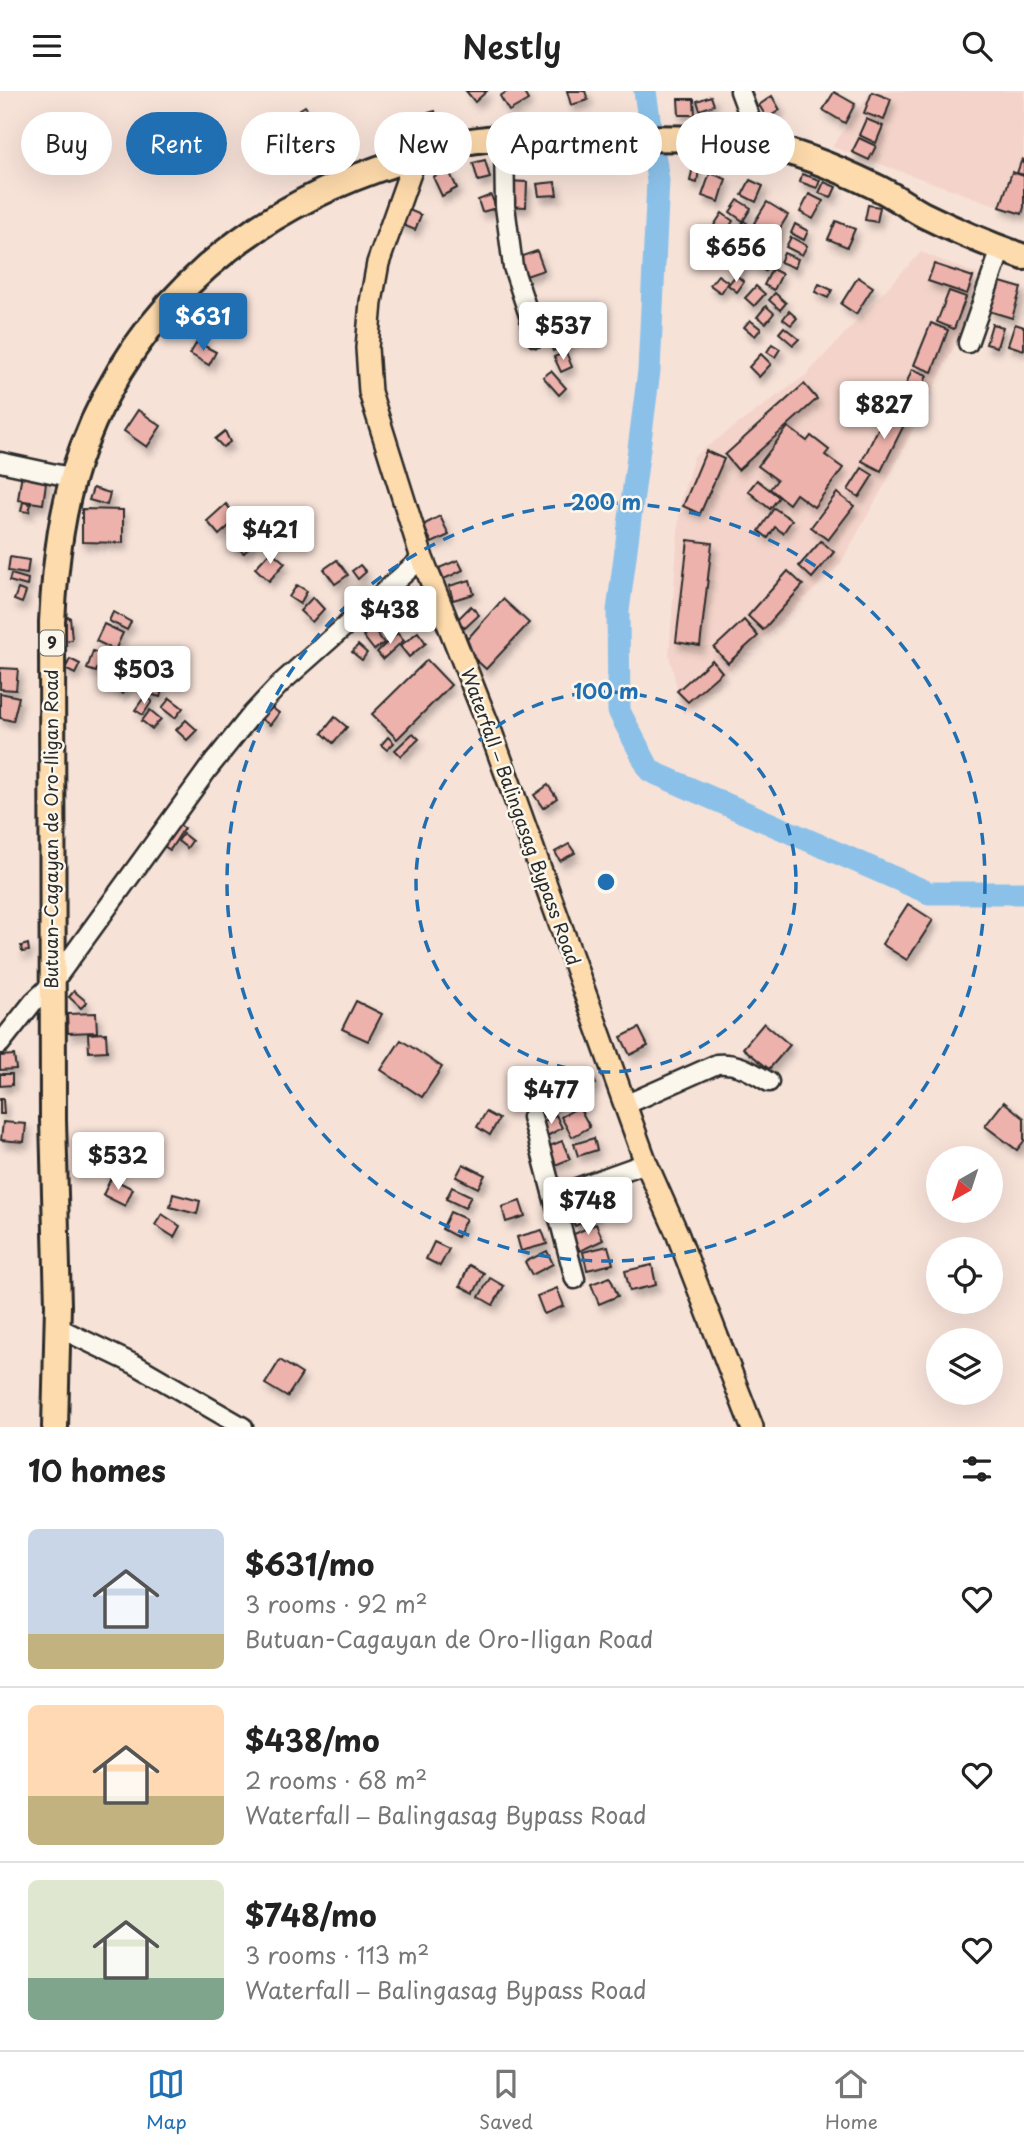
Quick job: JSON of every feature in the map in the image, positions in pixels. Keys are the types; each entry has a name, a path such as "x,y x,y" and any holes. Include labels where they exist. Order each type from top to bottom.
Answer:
{"highway":[{"name":"Butuan-Cagayan de Oro-Iligan Road","path":"795,155 876,186 925,215 1013,253"},
{"name":"Butuan-Cagayan de Oro-Iligan Road","path":"55,1427 57,1327 53,1161 52,622 55,573 74,478 89,433 122,370 160,316 209,264 227,248 282,211 353,176 374,169"}],"main road":[{"name":"Waterfall ‒ Balingasag Bypass Road","path":"409,175 378,263 367,348 370,392 422,558 491,732 646,1163 677,1233 752,1427"}],"street":[{"path":"740,91 748,112"},
{"path":"505,175 505,206 513,267 536,337"},
{"path":"968,343 1013,253"},
{"path":"0,462 74,478"},
{"path":"0,1044 34,1001 52,984 208,769 252,714 281,683 422,558"},
{"path":"625,1105 717,1064 729,1063 742,1067 769,1082"},
{"path":"532,1117 575,1279"},
{"path":"554,1196 646,1163"},
{"path":"57,1327 136,1365 243,1427"}],"shaded area":[{"path":"871,91 1024,91 1023,215 832,147"},
{"path":"921,252 977,274 958,339 889,477 839,566 683,714 669,655 680,503 694,456 806,375"}],"building":[{"path":"466,91 487,91 475,102"},
{"path":"508,91 523,91 528,100 509,111 500,96"},
{"path":"567,91 585,91 588,100 571,105"},
{"path":"834,92 855,104 845,123 823,110"},
{"path":"872,92 891,99 884,120 864,113"},
{"path":"711,96 714,105 700,110 697,101"},
{"path":"772,96 780,110 763,112 759,105"},
{"path":"678,99 694,99 695,112 679,112"},
{"path":"305,106 309,112 296,112"},
{"path":"866,119 883,126 876,143 859,135"},
{"path":"859,138 876,146 869,160 852,152"},
{"path":"1022,159 1024,160 1024,175 1017,173"},
{"path":"485,160 486,175 490,178 478,181 473,163"},
{"path":"1012,172 1024,176 1022,214 1000,207"},
{"path":"802,174 820,180 817,188 800,182"},
{"path":"451,175 457,188 442,196 433,177"},
{"path":"691,175 698,175 697,183 690,181"},
{"path":"709,175 726,179 719,202 702,196"},
{"path":"750,180 763,186 756,202 742,195"},
{"path":"508,181 527,182 526,207 507,206"},
{"path":"555,182 557,195 539,196 537,184"},
{"path":"824,182 836,187 831,198 819,193"},
{"path":"809,194 823,201 813,219 800,212"},
{"path":"491,195 496,208 482,212 478,200"},
{"path":"738,200 751,208 743,221 730,212"},
{"path":"767,202 788,215 775,236 754,223"},
{"path":"868,205 880,207 877,222 865,220"},
{"path":"402,207 421,215 415,230 396,222"},
{"path":"722,213 733,221 725,234 713,227"},
{"path":"744,221 765,237 750,257 729,242"},
{"path":"836,221 855,229 847,247 828,239"},
{"path":"795,224 808,231 804,240 791,233"},
{"path":"791,237 807,246 802,255 786,247"},
{"path":"537,251 544,270 523,277 516,258"},
{"path":"766,251 774,257 765,271 756,265"},
{"path":"784,253 798,259 795,268 780,262"},
{"path":"734,257 743,263 737,272 728,265"},
{"path":"934,264 973,277 967,294 928,281"},
{"path":"772,269 782,274 774,290 764,285"},
{"path":"718,275 728,282 721,293 710,285"},
{"path":"736,275 744,282 737,292 728,285"},
{"path":"858,277 873,287 856,314 841,304"},
{"path":"997,281 1021,288 1012,318 989,311"},
{"path":"819,284 832,290 828,298 815,292"},
{"path":"756,286 765,294 754,306 745,298"},
{"path":"949,291 966,297 954,329 937,322"},
{"path":"775,293 786,303 780,310 769,300"},
{"path":"766,306 774,313 766,323 757,317"},
{"path":"552,308 559,321 538,331 532,317"},
{"path":"789,311 797,318 791,325 783,319"},
{"path":"750,320 761,329 755,336 744,327"},
{"path":"931,323 948,330 932,372 914,365"},
{"path":"992,324 1003,327 997,347 986,344"},
{"path":"1015,324 1024,327 1024,350 1008,345"},
{"path":"784,327 799,339 793,345 779,333"},
{"path":"566,329 572,342 553,351 547,338"},
{"path":"197,342 216,352 209,365 190,354"},
{"path":"772,344 780,349 775,357 767,352"},
{"path":"566,352 572,367 561,372 554,357"},
{"path":"761,354 771,364 759,377 749,367"},
{"path":"912,369 927,375 914,409 899,403"},
{"path":"551,371 566,388 559,395 543,377"},
{"path":"804,384 817,399 738,470 725,455"},
{"path":"138,410 161,426 147,447 124,431"},
{"path":"887,411 906,421 881,471 862,461"},
{"path":"788,427 807,441 811,436 829,450 825,455 843,468 814,507 796,494 789,504 770,489 777,480 758,466"},
{"path":"225,431 230,442 223,447 215,439"},
{"path":"706,451 724,459 700,514 683,506"},
{"path":"862,468 873,475 859,497 848,490"},
{"path":"22,472 47,476 43,504 18,500"},
{"path":"757,480 779,497 770,509 748,491"},
{"path":"93,488 110,493 107,505 89,500"},
{"path":"837,493 854,506 828,540 811,527"},
{"path":"23,502 31,504 29,512 21,511"},
{"path":"226,504 238,518 219,535 207,521"},
{"path":"774,508 792,520 783,533 775,527 768,538 759,531"},
{"path":"82,509 123,510 123,543 82,542"},
{"path":"440,516 449,535 432,543 423,525"},
{"path":"241,527 256,539 244,553 229,541"},
{"path":"688,540 712,543 700,646 676,642"},
{"path":"821,541 834,552 812,578 799,566"},
{"path":"271,551 285,563 269,581 255,568"},
{"path":"10,557 29,560 27,574 8,571"},
{"path":"337,560 348,575 335,584 324,569"},
{"path":"458,560 463,570 444,579 439,568"},
{"path":"360,565 366,572 358,579 352,571"},
{"path":"788,571 803,585 763,630 748,616"},
{"path":"11,574 28,579 27,586 9,581"},
{"path":"470,580 474,594 453,600 449,586"},
{"path":"297,585 307,591 300,604 289,597"},
{"path":"18,589 26,592 22,603 14,600"},
{"path":"313,597 324,609 312,622 300,611"},
{"path":"503,599 529,623 486,669 461,646"},
{"path":"471,606 479,615 465,628 457,620"},
{"path":"113,612 131,622 127,630 109,621"},
{"path":"70,617 72,640 57,641 55,618"},
{"path":"744,620 758,636 728,663 714,648"},
{"path":"104,624 123,633 115,650 96,641"},
{"path":"373,628 384,643 374,650 363,636"},
{"path":"418,632 426,643 409,657 400,646"},
{"path":"397,633 404,640 383,659 377,652"},
{"path":"358,645 367,653 362,660 352,652"},
{"path":"93,651 102,655 96,672 87,669"},
{"path":"70,659 80,664 75,674 65,669"},
{"path":"427,660 451,685 397,739 372,714"},
{"path":"712,660 722,672 688,702 677,691"},
{"path":"117,667 134,678 123,694 106,683"},
{"path":"0,668 18,669 16,690 0,689"},
{"path":"146,682 163,687 160,697 143,692"},
{"path":"0,693 19,697 13,721 0,718"},
{"path":"145,696 152,701 143,715 135,710"},
{"path":"170,698 183,708 175,718 162,708"},
{"path":"267,704 279,713 270,725 258,717"},
{"path":"150,710 161,719 152,729 142,721"},
{"path":"335,717 347,727 333,743 322,733"},
{"path":"186,720 197,730 187,740 176,730"},
{"path":"413,733 419,739 401,756 395,750"},
{"path":"388,737 394,743 387,750 381,745"},
{"path":"548,785 557,798 543,808 534,795"},
{"path":"175,822 184,828 170,850 161,844"},
{"path":"183,834 192,841 187,848 178,841"},
{"path":"569,844 575,853 560,861 555,852"},
{"path":"908,904 933,920 907,960 882,944"},
{"path":"28,944 29,951 22,952 21,946"},
{"path":"74,991 87,1002 81,1008 69,997"},
{"path":"356,1001 382,1014 368,1041 342,1029"},
{"path":"96,1013 97,1032 68,1033 67,1014"},
{"path":"764,1023 790,1045 769,1069 743,1048"},
{"path":"639,1028 648,1046 630,1055 621,1037"},
{"path":"106,1033 107,1051 89,1052 88,1034"},
{"path":"401,1040 442,1067 422,1097 381,1070"},
{"path":"14,1055 16,1069 0,1070 0,1056"},
{"path":"589,1069 596,1084 581,1091 574,1076"},
{"path":"0,1074 12,1074 12,1085 0,1086"},
{"path":"549,1091 556,1109 538,1116 531,1099"},
{"path":"570,1093 570,1102 556,1103 556,1094"},
{"path":"0,1099 3,1099 4,1114 0,1114"},
{"path":"1004,1102 1024,1118 1024,1141 1017,1150 985,1126"},
{"path":"579,1107 590,1127 572,1137 561,1117"},
{"path":"486,1112 499,1119 490,1135 477,1127"},
{"path":"556,1115 562,1128 545,1137 539,1124"},
{"path":"3,1122 26,1124 24,1142 1,1140"},
{"path":"594,1138 597,1150 578,1156 574,1144"},
{"path":"562,1141 570,1159 550,1167 542,1149"},
{"path":"463,1164 485,1175 478,1188 456,1177"},
{"path":"111,1178 133,1189 125,1206 103,1195"},
{"path":"452,1187 471,1196 465,1208 446,1199"},
{"path":"173,1194 200,1201 197,1214 170,1207"},
{"path":"589,1198 597,1216 575,1226 567,1209"},
{"path":"520,1201 525,1216 506,1222 502,1207"},
{"path":"450,1212 466,1219 457,1237 442,1229"},
{"path":"162,1214 180,1226 174,1237 155,1225"},
{"path":"596,1224 603,1240 580,1251 572,1235"},
{"path":"542,1230 547,1244 521,1251 517,1237"},
{"path":"434,1242 449,1249 440,1266 426,1259"},
{"path":"608,1246 613,1264 587,1270 583,1252"},
{"path":"547,1251 553,1264 532,1275 525,1262"},
{"path":"469,1265 484,1273 474,1293 460,1286"},
{"path":"652,1265 656,1285 630,1291 625,1271"},
{"path":"610,1277 618,1296 599,1304 591,1284"},
{"path":"490,1278 504,1286 493,1305 479,1297"},
{"path":"557,1288 564,1306 544,1314 537,1296"},
{"path":"280,1360 302,1374 287,1397 265,1384"}],"waterway":[{"path":"645,91 658,181 649,371 618,611 619,711 650,771 929,893 1024,893"}]}
